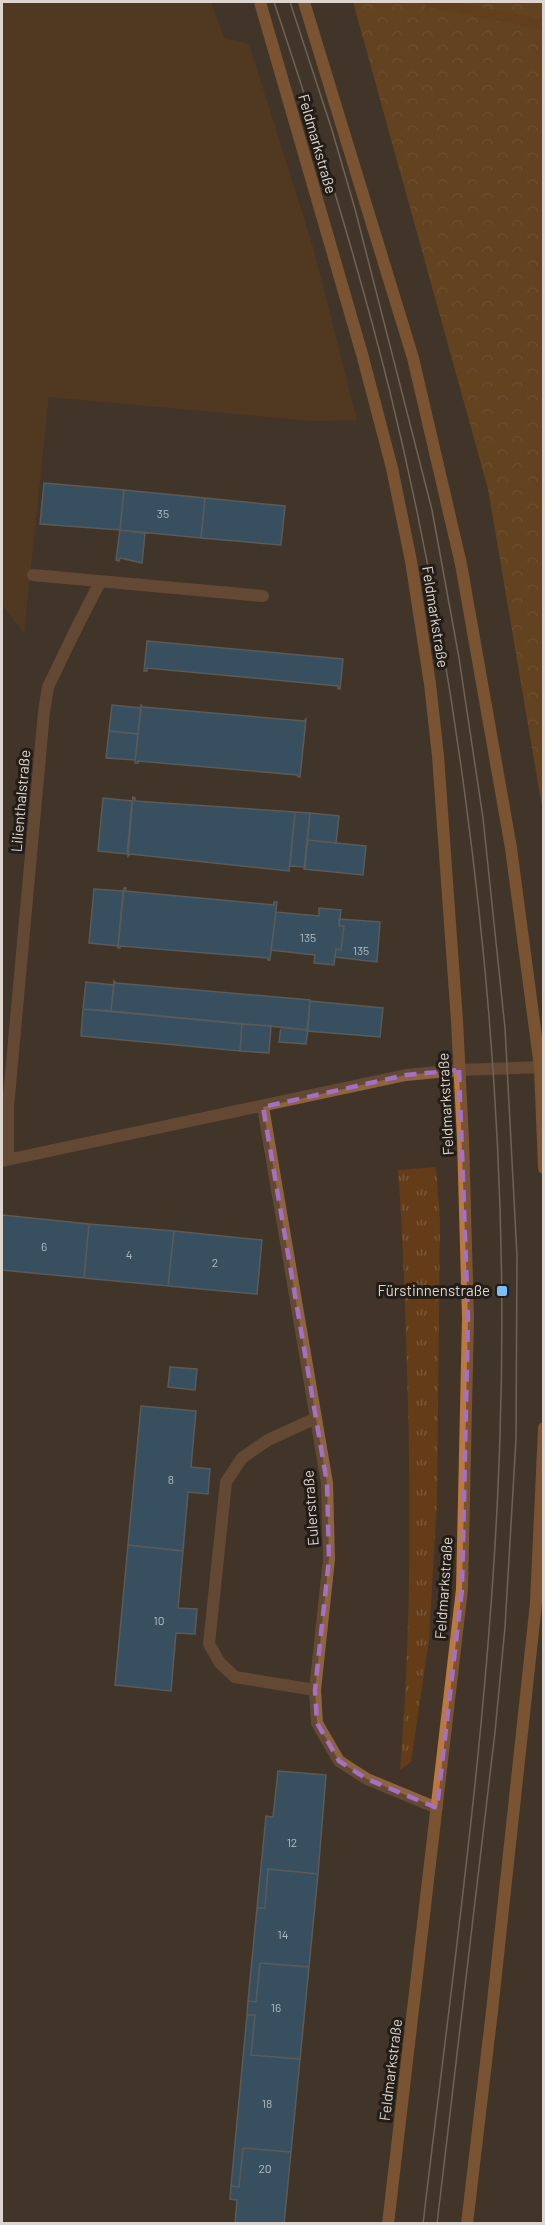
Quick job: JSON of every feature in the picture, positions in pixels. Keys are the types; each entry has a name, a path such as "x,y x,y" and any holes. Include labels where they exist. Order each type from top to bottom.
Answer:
{"main road":[{"name":"Feldmarkstraße","path":"260,2 362,354 392,468 411,561 430,684 438,756 463,1139 468,1318 462,1589 388,2223"},
{"name":"Feldmarkstraße","path":"305,5 413,358 461,564 511,848 542,1067 543,1168"},
{"path":"467,2223 494,1999 536,1603 543,1428"}],"street":[{"path":"33,575 263,596"},
{"name":"Lilienthalstraße","path":"100,582 48,687 8,1107 5,1160 406,1076 459,1070"},
{"path":"459,1070 542,1067"},
{"name":"Eulerstraße","path":"263,1107 314,1419 327,1483 329,1559 315,1690 317,1723 339,1761 367,1779 437,1808"},
{"path":"314,1419 268,1440 242,1458 226,1482 209,1644 220,1663 235,1677 315,1690"}],"highlighted area":[{"path":"459,1070 468,1318 462,1589 437,1808 367,1779 339,1761 317,1723 315,1690 329,1559 327,1483 263,1107 406,1075"}],"green space":[{"path":"2,2 211,2 224,38 249,44 313,247 357,420 313,421 49,397 24,633 2,605"},
{"path":"353,2 543,2 543,813 488,489"},
{"path":"436,1167 440,1220 437,1503 429,1640 411,1762 400,1770 408,1620 409,1520 403,1245 398,1170"}],"building":[{"path":"44,483 124,490 120,530 40,524"},
{"path":"124,490 205,498 201,538 120,530"},
{"path":"205,498 285,506 281,545 201,538"},
{"path":"120,530 145,533 142,563 120,558 119,561 116,560"},
{"path":"147,641 343,659 340,689 338,686 147,668 147,671 144,671"},
{"path":"112,705 141,708 138,734 109,731"},
{"path":"141,705 304,721 306,719 300,777 138,761 135,763"},
{"path":"109,731 138,734 135,760 106,758"},
{"path":"133,797 135,801 295,812 289,871 130,854 128,856"},
{"path":"103,798 132,801 127,854 98,851"},
{"path":"295,812 310,813 305,867 290,866"},
{"path":"310,813 339,816 336,843 307,840"},
{"path":"307,840 366,846 363,875 304,869"},
{"path":"124,888 126,888 125,891 274,905 274,902 277,902 270,960 268,958 120,946 118,948"},
{"path":"94,889 123,891 118,946 89,943"},
{"path":"319,908 341,910 339,926 344,926 341,950 336,949 334,965 314,963 315,955 271,950 276,912 319,916"},
{"path":"339,919 380,922 377,962 335,957 336,949 341,950 344,926 339,926"},
{"path":"114,981 310,1000 308,1030 111,1011"},
{"path":"86,982 114,985 111,1011 83,1009"},
{"path":"310,1001 383,1008 380,1037 307,1031"},
{"path":"83,1009 242,1024 240,1051 81,1036"},
{"path":"242,1024 271,1026 269,1053 240,1051"},
{"path":"281,1027 308,1030 306,1044 279,1042"},
{"path":"2,1215 89,1224 84,1278 2,1270"},
{"path":"89,1224 174,1231 168,1286 84,1278"},
{"path":"174,1231 262,1240 257,1294 168,1286"},
{"path":"170,1367 197,1369 195,1390 168,1387"},
{"path":"141,1406 196,1411 191,1467 210,1469 208,1494 188,1492 183,1551 128,1545"},
{"path":"128,1545 183,1551 178,1608 197,1609 195,1634 176,1633 171,1691 115,1685"},
{"path":"278,1771 326,1775 318,1874 268,1869 265,1908 257,1908 266,1816 273,1817"},
{"path":"268,1869 318,1874 309,1967 260,1963 256,2002 248,2001 257,1908 265,1908"},
{"path":"260,1963 309,1967 300,2059 251,2055 255,2015 247,2015 248,2001 256,2002"},
{"path":"247,2015 255,2015 251,2055 300,2059 291,2152 243,2148 239,2187 231,2186"},
{"path":"243,2148 291,2152 284,2224 235,2224 237,2200 230,2199 231,2186 239,2187"}],"waterway":[{"path":"429,2 544,25"}],"tram line":[{"path":"274,2 350,244 390,392 413,494 434,596 459,751 476,882 491,1040 502,1277 502,1356 496,1534 470,1830 423,2224"},
{"path":"290,2 355,209 432,510 459,658 483,818 505,1028 517,1256 516,1439 505,1627 495,1732 437,2224"}],"place":[{"name":"Fürstinnenstraße","path":"502,1291"}]}
